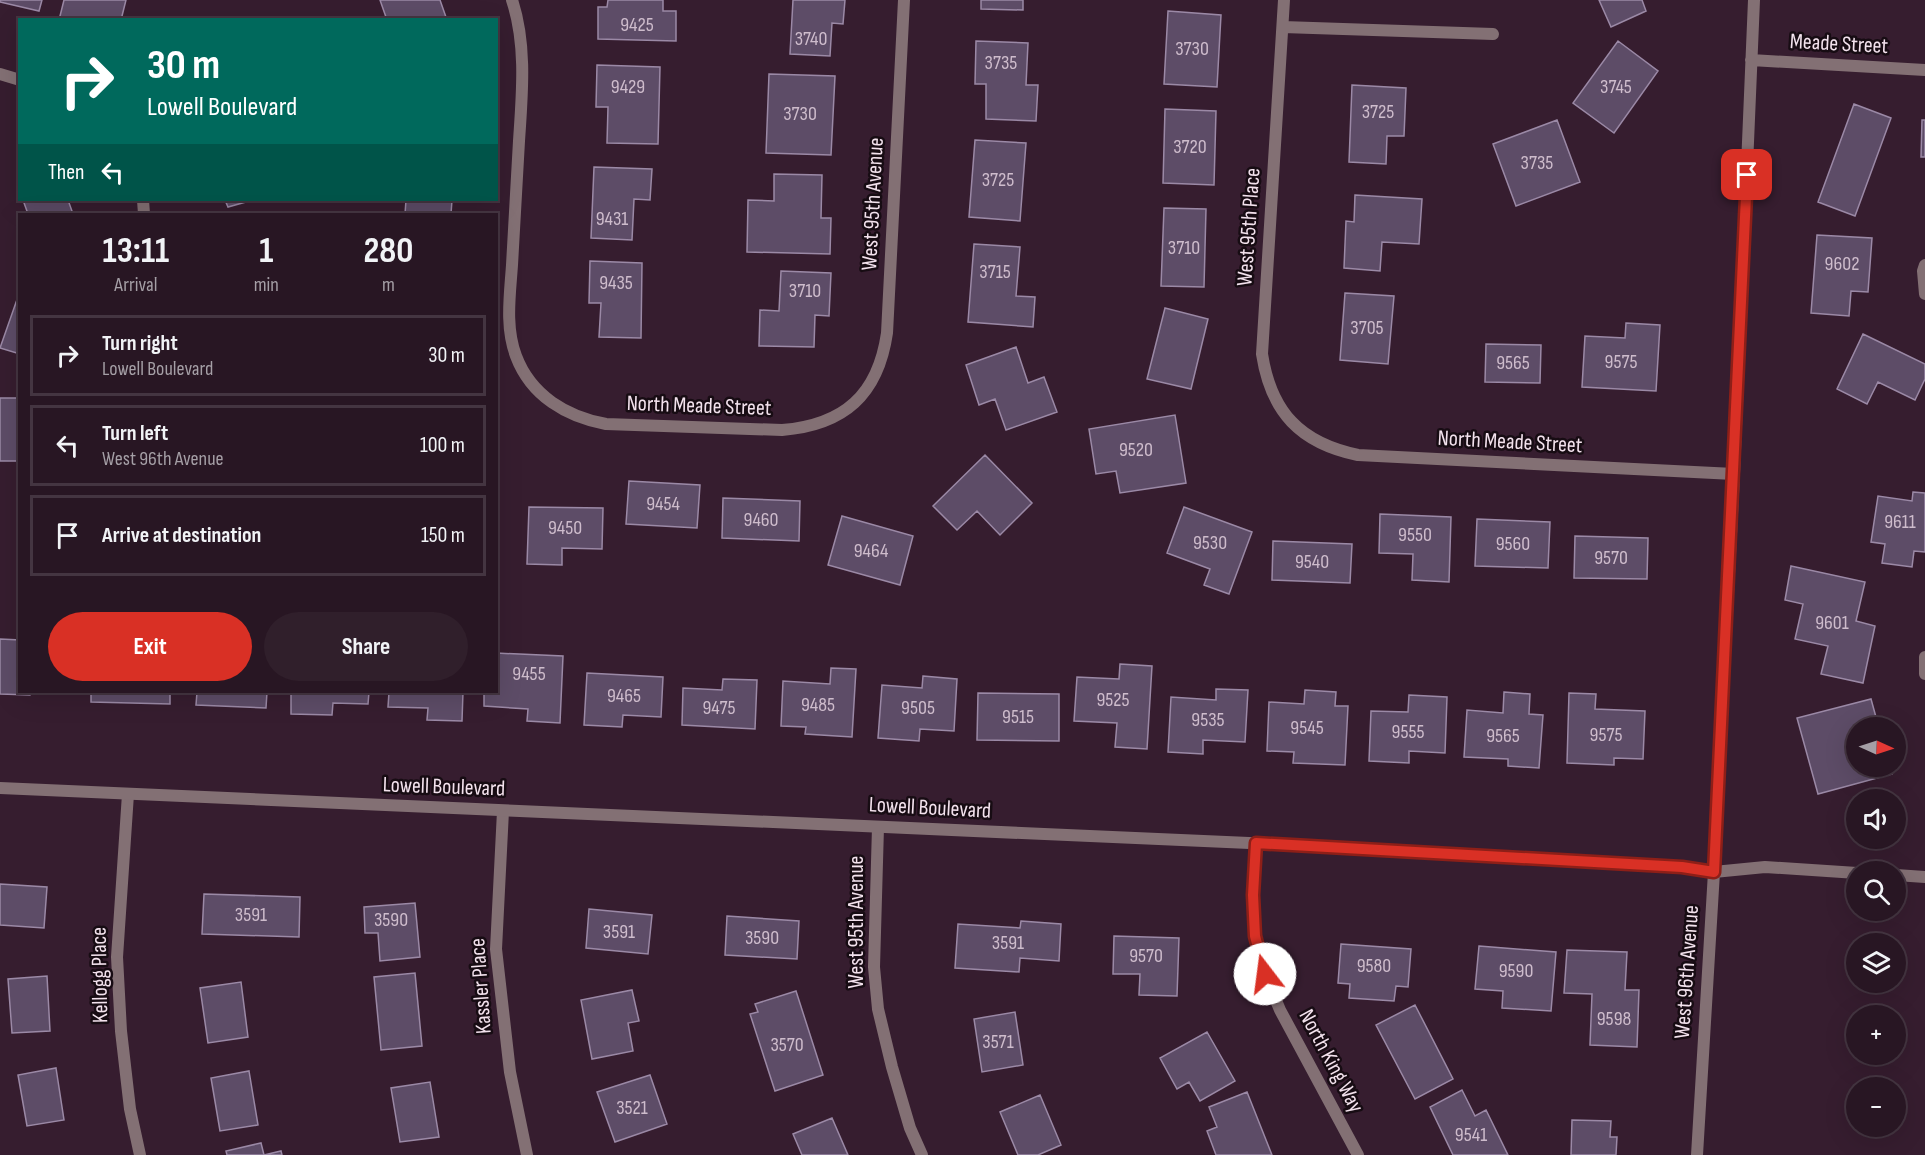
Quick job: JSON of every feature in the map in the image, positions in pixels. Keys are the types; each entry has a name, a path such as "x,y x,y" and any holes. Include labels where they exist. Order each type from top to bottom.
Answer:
{"street":[{"name":"North Meade Street","path":"512,0 518,24 522,84 509,316 516,356 526,375 541,394 567,413 585,420 606,424 782,430 819,424 856,401"},
{"name":"West 95th Avenue","path":"856,401 878,372 887,333 904,0"},
{"name":"West 95th Place","path":"1284,0 1262,354 1273,397 1292,423"},
{"name":"West 96th Avenue","path":"1697,1155 1734,474 1754,0"},
{"path":"1283,27 1493,34"},
{"name":"Meade Street","path":"1751,60 1925,69"},
{"path":"0,74 18,79"},
{"path":"1925,265 1923,271 1925,294"},
{"name":"North Meade Street","path":"1292,423 1310,437 1336,450 1358,455 1734,474"},
{"path":"1925,657 1925,674"},
{"name":"Lowell Boulevard","path":"0,788 1256,843 1682,867 1714,872 1765,867 1846,872"},
{"name":"Kellogg Place","path":"128,794 117,957 121,1030 130,1110 140,1155"},
{"name":"Kassler Place","path":"503,811 496,949 510,1072 527,1155"},
{"name":"West 95th Avenue","path":"878,827 874,967 878,1009 904,1108 922,1155"},
{"name":"North King Way","path":"1256,843 1253,895 1255,936 1265,974 1280,1010 1358,1155"},
{"path":"1906,876 1925,877"}],"building":[{"path":"0,0 42,0 39,11 0,2"},
{"path":"64,0 126,0 122,18 60,18"},
{"path":"380,0 440,0 446,18 386,18"},
{"path":"608,0 663,0 663,11 676,11 676,41 598,39 598,7 607,7"},
{"path":"793,0 845,0 843,24 832,23 830,56 790,54"},
{"path":"981,0 1023,0 1023,10 981,9"},
{"path":"1599,0 1642,0 1646,11 1611,27"},
{"path":"1168,11 1221,15 1217,87 1164,84"},
{"path":"976,41 1028,43 1026,85 1038,85 1036,121 986,119 986,84 975,84"},
{"path":"1618,41 1658,71 1614,133 1573,103"},
{"path":"597,65 660,67 658,144 607,143 608,107 596,107"},
{"path":"769,74 835,76 831,155 766,153"},
{"path":"1352,85 1406,88 1404,136 1387,136 1386,164 1349,162"},
{"path":"1854,104 1891,118 1855,216 1818,202"},
{"path":"1165,109 1216,111 1214,185 1163,183"},
{"path":"1557,120 1580,182 1516,206 1493,144"},
{"path":"1922,120 1925,120 1925,157 1921,157"},
{"path":"975,140 1026,143 1020,221 969,217"},
{"path":"594,167 652,169 650,200 634,199 632,240 591,238"},
{"path":"774,174 822,175 821,218 831,218 830,254 747,252 748,200 774,201"},
{"path":"1355,195 1422,199 1419,244 1382,242 1380,271 1344,268 1346,221 1354,222"},
{"path":"23,201 68,201 73,213 28,213"},
{"path":"225,201 249,201 228,207"},
{"path":"406,201 452,201 451,213 405,213"},
{"path":"1164,208 1206,209 1204,287 1161,286"},
{"path":"1817,235 1872,238 1868,292 1851,291 1849,316 1811,313"},
{"path":"974,244 1020,247 1016,296 1035,297 1033,327 968,322"},
{"path":"590,261 642,263 641,338 599,337 601,303 589,303"},
{"path":"781,271 831,273 829,316 815,315 814,347 759,346 760,310 779,311"},
{"path":"1345,293 1394,296 1388,364 1340,360"},
{"path":"18,297 18,353 0,348"},
{"path":"1165,308 1208,319 1191,389 1147,379"},
{"path":"1626,323 1660,325 1656,391 1582,387 1585,336 1625,338"},
{"path":"1863,334 1925,364 1925,379 1915,400 1878,382 1867,404 1837,389"},
{"path":"1486,344 1541,345 1540,383 1485,382"},
{"path":"1016,347 1028,383 1044,377 1057,412 1006,430 995,399 979,405 966,365"},
{"path":"0,398 18,398 18,461 0,461"},
{"path":"1175,415 1186,483 1120,493 1116,471 1096,474 1089,429"},
{"path":"985,455 1032,503 1000,535 977,511 957,530 933,506"},
{"path":"629,481 700,485 697,528 626,524"},
{"path":"1913,492 1925,493 1925,552 1914,551 1912,567 1882,563 1885,544 1871,542 1878,496 1912,501"},
{"path":"723,498 800,501 799,541 722,538"},
{"path":"529,507 603,508 602,549 562,548 562,565 527,564"},
{"path":"1184,507 1252,532 1229,594 1204,585 1210,569 1167,553"},
{"path":"1380,514 1451,517 1449,582 1412,580 1413,554 1379,553"},
{"path":"842,516 913,536 900,585 828,565"},
{"path":"1477,519 1550,522 1548,568 1475,566"},
{"path":"1575,536 1648,538 1647,579 1574,578"},
{"path":"1273,541 1352,544 1350,583 1272,580"},
{"path":"1791,566 1865,582 1856,621 1875,626 1863,683 1821,674 1828,646 1795,639 1803,604 1785,600"},
{"path":"0,639 18,640 18,693 31,693 30,695 0,694"},
{"path":"498,653 563,656 560,723 527,721 528,709 484,706 484,693 498,693"},
{"path":"1120,664 1152,666 1147,749 1115,747 1117,723 1074,721 1077,677 1119,679"},
{"path":"831,668 856,669 852,737 805,734 806,727 781,726 783,681 830,684"},
{"path":"587,673 663,677 661,717 623,715 622,727 584,725"},
{"path":"923,676 957,679 954,731 920,729 919,741 878,738 882,685 922,688"},
{"path":"723,679 757,680 755,729 682,725 683,688 722,690"},
{"path":"1216,689 1248,690 1245,742 1203,740 1203,754 1168,752 1171,697 1216,700"},
{"path":"1305,690 1336,692 1335,706 1348,706 1345,765 1293,763 1294,752 1267,751 1269,702 1304,704"},
{"path":"1504,692 1530,694 1529,714 1543,715 1539,768 1508,766 1508,759 1464,757 1467,710 1503,713"},
{"path":"91,693 170,693 170,704 91,702"},
{"path":"197,693 267,693 266,708 196,705"},
{"path":"291,693 369,693 368,704 333,703 332,715 291,714"},
{"path":"389,693 463,693 462,721 427,720 428,708 388,707"},
{"path":"978,693 1059,694 1059,741 977,740"},
{"path":"1569,693 1596,694 1595,709 1645,711 1643,759 1614,758 1614,765 1567,763"},
{"path":"1409,695 1447,697 1445,753 1409,751 1409,763 1369,761 1371,711 1408,712"},
{"path":"1871,699 1876,717 1846,717 1846,777 1881,777 1818,794 1797,718"},
{"path":"0,884 47,887 44,928 0,925"},
{"path":"204,894 300,897 299,937 202,934"},
{"path":"415,903 420,957 380,961 378,933 365,933 364,907"},
{"path":"589,909 652,915 648,954 586,948"},
{"path":"727,916 799,921 797,959 725,955"},
{"path":"1021,921 1061,924 1059,961 1020,958 1019,972 955,968 958,924 1020,928"},
{"path":"1114,936 1179,938 1177,996 1139,995 1140,974 1113,974"},
{"path":"1341,944 1411,949 1408,987 1396,986 1394,1001 1349,998 1350,984 1338,983"},
{"path":"1479,946 1556,952 1551,1011 1502,1008 1503,991 1475,989"},
{"path":"1567,950 1627,952 1625,990 1639,990 1637,1047 1590,1045 1592,994 1564,993"},
{"path":"415,973 422,1046 381,1050 374,977"},
{"path":"47,976 50,1031 12,1033 8,979"},
{"path":"241,982 248,1037 208,1043 200,988"},
{"path":"632,990 639,1021 628,1023 633,1051 592,1059 581,1000"},
{"path":"796,991 823,1075 775,1091 750,1014 758,1012 755,1004"},
{"path":"1415,1005 1453,1079 1415,1099 1376,1025"},
{"path":"1015,1012 1023,1065 982,1072 974,1019"},
{"path":"1207,1032 1235,1081 1200,1101 1189,1082 1177,1089 1160,1058"},
{"path":"56,1068 64,1120 27,1126 18,1075"},
{"path":"249,1071 258,1125 220,1131 211,1078"},
{"path":"650,1075 667,1124 615,1142 597,1092"},
{"path":"430,1082 439,1137 400,1142 391,1088"},
{"path":"1462,1090 1475,1116 1486,1110 1508,1155 1453,1155 1430,1107"},
{"path":"1247,1092 1272,1155 1216,1155 1207,1131 1217,1127 1209,1107"},
{"path":"1040,1095 1061,1145 1038,1155 1018,1155 1000,1112"},
{"path":"832,1118 848,1155 802,1155 793,1134"},
{"path":"1572,1120 1611,1121 1610,1137 1617,1137 1616,1155 1571,1155"},
{"path":"261,1143 264,1155 227,1155 226,1151"},
{"path":"281,1151 282,1155 264,1155"}],"route":[{"path":"1265,974 1255,936 1253,895 1256,843 1682,867 1714,872 1747,175"}]}
